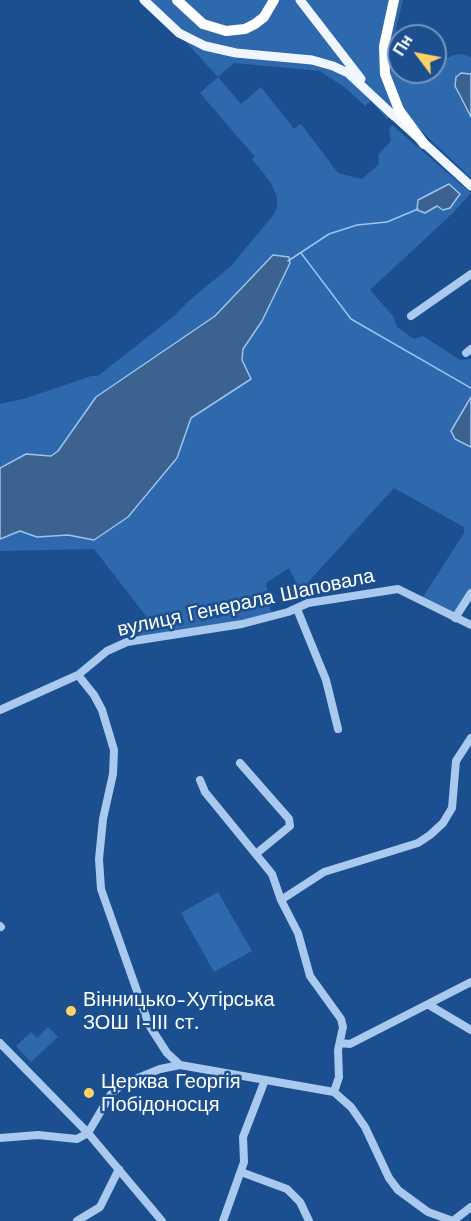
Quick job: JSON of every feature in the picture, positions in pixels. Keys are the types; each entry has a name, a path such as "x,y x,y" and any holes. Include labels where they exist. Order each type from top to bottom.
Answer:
{"highway":[{"path":"177,0 203,24 226,32 245,29 255,24 264,17 274,0"},
{"path":"394,0 384,46 385,74 399,110 424,144"}],"main road":[{"path":"144,0 179,33 205,46 236,53 312,60 348,73 471,186"},
{"path":"300,0 356,73 394,116"}],"street":[{"path":"411,316 471,274"},
{"name":"вулиця Генерала Шаповала","path":"0,710 78,675 107,651 127,642 226,627 297,609 308,603 398,589 471,625"},
{"path":"455,618 471,593"},
{"path":"297,609 326,680 338,729"},
{"path":"78,675 94,695 102,710 114,750 113,774 103,819 99,859 101,889 149,1025 166,1053 180,1065"},
{"path":"281,900 324,872 418,843 430,836 443,823 452,808 456,761 471,738"},
{"path":"240,763 289,819 290,826 257,854"},
{"path":"200,780 205,792 272,874 281,900 298,933 310,976 341,1019 343,1027 339,1077 334,1092"},
{"path":"340,1043 350,1044 471,982"},
{"path":"429,1005 471,1030"},
{"path":"0,1043 88,1133 162,1221"},
{"path":"160,1069 166,1053"},
{"path":"0,1138 38,1135 77,1139 88,1133 111,1095 123,1084 160,1069 180,1065 334,1092 351,1107 364,1127 389,1178 398,1190 428,1212 453,1221 471,1207"},
{"path":"223,1221 244,1160 243,1137 265,1080"},
{"path":"82,1122 88,1133"},
{"path":"77,1221 100,1207 119,1169"},
{"path":"241,1172 287,1189 300,1202 309,1221"}],"shaded area":[{"path":"139,0 403,0 397,24 387,24 387,84 447,84 447,58 462,54 471,57 471,74 466,73 454,81 459,97 471,117 471,178 399,110 387,119 371,101 365,106 347,89 320,71 234,63 218,77 184,40"},
{"path":"461,73 471,74 471,117 455,86 456,77"},
{"path":"218,77 241,104 261,87 294,129 301,124 338,173 362,179 376,167 379,164 378,155 391,141 389,129 392,125 471,193 453,213 370,290 393,316 397,327 414,339 423,336 460,360 471,359 471,593 455,618 421,600 464,533 464,527 394,488 300,591 289,568 266,583 272,616 141,640 135,628 146,616 94,549 0,551 0,539 17,531 40,537 68,535 91,540 100,537 137,508 177,459 26,454 0,468 0,404 27,398 91,376 98,376 174,316 231,266 274,214 277,197 271,183 252,159 255,157 200,93"},
{"path":"449,184 460,194 450,208 443,210 437,206 425,213 417,210 418,200"},
{"path":"273,255 289,257 290,263 262,321 243,349 242,360 251,379 191,418 177,458 128,517 94,540 68,535 37,537 20,531 0,539 0,468 26,454 51,456 58,451 96,397 215,316"},
{"path":"471,397 471,447 455,439 451,431"},
{"path":"218,892 252,951 214,972 181,913"},
{"path":"48,1027 58,1037 31,1062 16,1046 31,1032 37,1038"}],"waterway":[{"path":"288,261 329,234 357,225 387,222 418,209"},
{"path":"301,253 351,319 471,388"}],"place":[{"name":"Вінницько-Хутірська ЗОШ І-ІІІ ст.","path":"71,1011"},
{"name":"Церква Георгія Побідоносця","path":"89,1093"}]}
